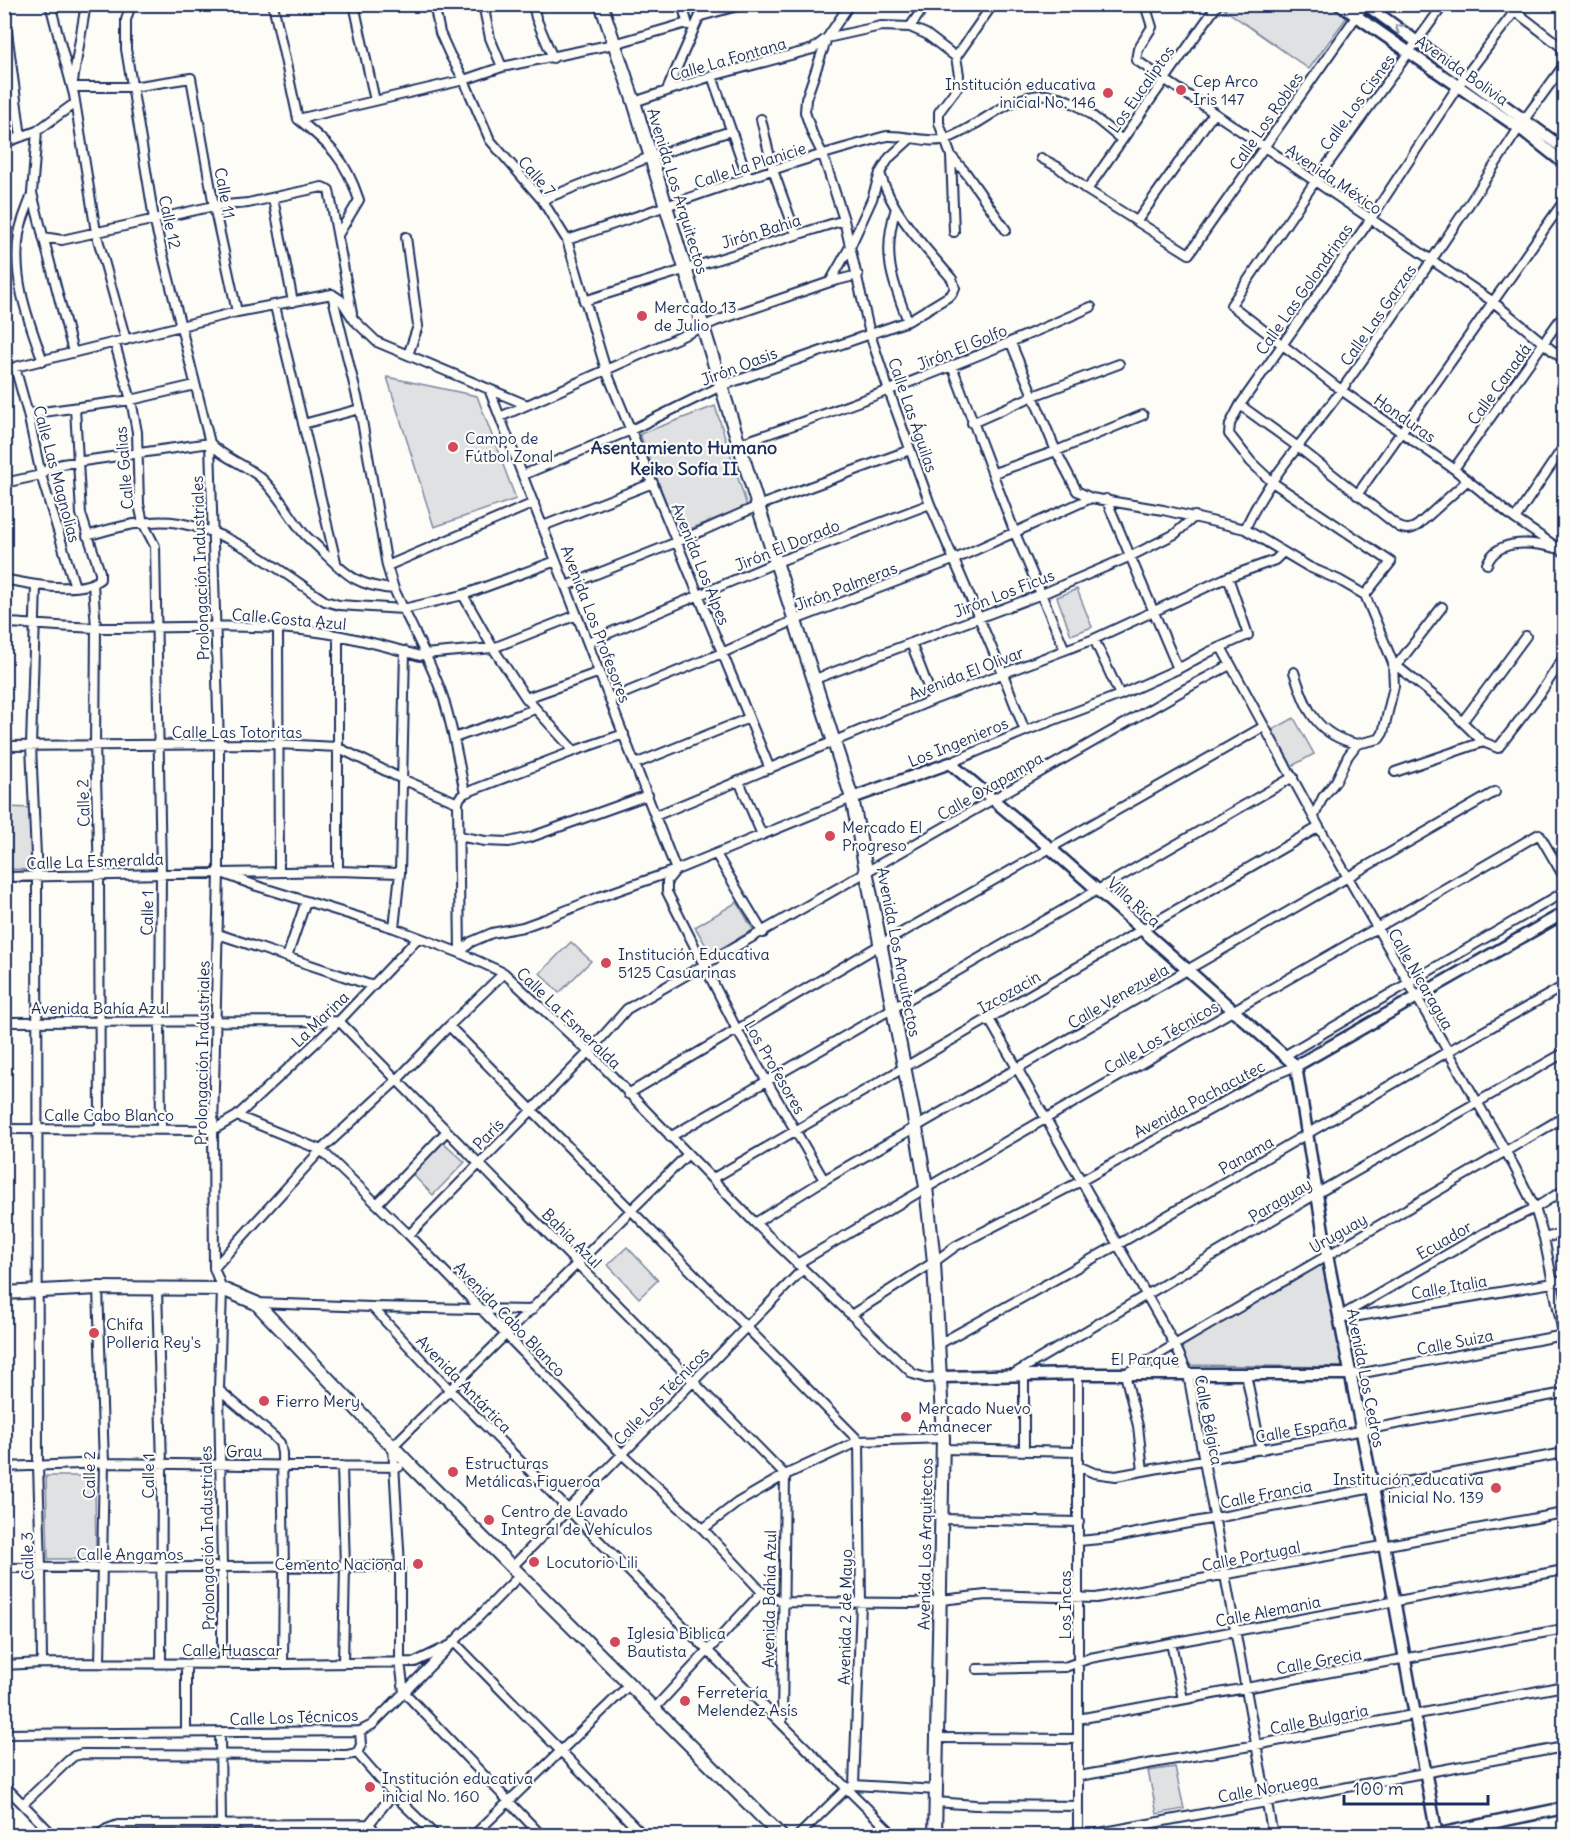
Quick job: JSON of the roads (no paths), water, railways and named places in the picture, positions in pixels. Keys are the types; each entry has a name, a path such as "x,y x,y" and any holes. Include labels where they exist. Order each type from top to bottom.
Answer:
{"main road":[{"name":"Avenida Los Arquitectos","path":"601,4 634,102 758,506 852,798 894,1009 926,1187 934,1262 941,1377 943,1444 935,1836"},
{"name":"Avenida Bolivia","path":"1339,4 1410,52 1461,81 1521,124 1564,149"},
{"name":"Avenida Bolivia","path":"1365,5 1418,41 1461,81"},
{"name":"Avenida Bolivia","path":"1521,124 1564,163"},
{"name":"Villa Rica","path":"950,763 1050,848 1296,1066"},
{"name":"Los Ingenieros","path":"852,798 950,763"},
{"name":"Avenida Pachacutec","path":"1296,1066 1564,913"},
{"name":"Avenida Los Cedros","path":"1296,1066 1327,1255 1384,1544 1435,1835"},
{"path":"4,1293 98,1288 222,1289 256,1302 412,1467 781,1836"},
{"name":"El Parque","path":"941,1377 1078,1374 1350,1374"},
{"path":"1435,1835 1564,1808"}],"street":[{"path":"50,4 72,87 96,232 126,340"},
{"path":"72,87 86,4"},
{"name":"Calle 12","path":"131,4 126,20 126,49 154,219 183,327 210,443"},
{"path":"273,4 298,119 339,156 350,175 359,200 338,235"},
{"path":"354,4 375,101"},
{"name":"Calle 7","path":"434,4 440,33 464,80 490,140 542,200 567,240 606,370"},
{"path":"483,4 490,38 502,67"},
{"path":"533,4 536,18 553,58"},
{"path":"682,4 690,36"},
{"path":"667,90 705,4"},
{"path":"701,16 745,4"},
{"path":"827,38 850,4"},
{"path":"910,27 926,4"},
{"path":"956,57 993,4"},
{"name":"Avenida México","path":"1143,4 1152,27 1138,49 1136,60 1492,302 1564,360"},
{"name":"Los Eucaliptos","path":"1087,190 1218,4"},
{"name":"Calle Los Cisnes","path":"1231,305 1314,183 1444,4"},
{"path":"1506,4 1564,49"},
{"name":"Calle Los Robles","path":"1137,221 1189,254 1365,5"},
{"path":"4,9 21,137"},
{"name":"Calle Las Golondrinas","path":"1272,482 1251,462 1229,434 1229,428 1240,405 1370,220 1461,81 1515,11"},
{"path":"298,119 464,80 502,67 614,44 687,23"},
{"path":"827,38 881,26 910,27 926,33 956,57 959,75 957,88 939,112 939,123 951,156 966,173 1006,230"},
{"name":"Calle La Fontana","path":"634,102 712,76 813,49 827,38"},
{"name":"Calle Las Águilas","path":"827,38 806,99 805,112 808,123 824,155 851,245 870,334 910,450 930,504 1025,731"},
{"name":"Calle Las Garzas","path":"1245,530 1253,512 1272,482 1341,390 1432,261 1521,124 1564,65"},
{"path":"712,76 748,178"},
{"name":"Calle 11","path":"132,87 191,78 213,206 237,312"},
{"path":"4,86 14,84"},
{"path":"72,87 132,87"},
{"path":"944,140 975,125 1009,103 1042,94 1063,99 1086,111 1122,140"},
{"path":"4,143 38,131 75,103"},
{"path":"1041,159 1058,167 1087,190 1137,221 1214,113"},
{"path":"761,119 773,170 796,234"},
{"path":"542,200 650,157 731,130"},
{"path":"38,131 33,193 20,233 18,265 21,294 43,361 237,312 332,294 341,300 354,320 377,342 527,405"},
{"name":"Calle La Planicie","path":"567,240 748,178 888,136 944,140"},
{"path":"831,282 872,199 880,173 889,158 911,138"},
{"path":"951,156 954,232"},
{"path":"880,173 885,191 896,208 890,228 890,264 893,285 908,321"},
{"path":"43,237 62,240 213,206 248,204 322,187 329,190 354,320"},
{"path":"33,193 73,352"},
{"path":"273,198 293,302"},
{"path":"1358,495 1564,201"},
{"name":"Jirón Oasis","path":"524,475 721,386 908,321 951,295 955,288 952,279 917,238 896,208"},
{"name":"Jirón Bahia","path":"584,301 844,220"},
{"path":"406,237 418,326 408,355"},
{"path":"500,417 716,321 858,275"},
{"path":"332,294 360,409 387,566 394,589 442,694 465,793"},
{"name":"Honduras","path":"1231,305 1341,390 1454,469 1515,519 1563,548"},
{"path":"275,306 337,567"},
{"name":"Jirón El Golfo","path":"739,444 889,391 1011,343 1091,307"},
{"name":"Calle Canadá","path":"1454,469 1564,314"},
{"path":"1011,343 1056,451 1077,491 1091,498 1195,516 1245,530 1309,567 1340,580 1365,595 1395,664 1394,686 1383,733 1379,739 1358,744 1341,741 1328,734 1308,710 1294,672"},
{"name":"Calle Galias","path":"115,344 131,400 137,432 139,504 143,523 155,546 157,626"},
{"name":"Calle Las Magnolias","path":"43,361 15,367 41,475 75,587"},
{"path":"972,423 1033,396 1119,364"},
{"path":"952,366 1015,532 1065,650"},
{"name":"Avenida Los Alpes","path":"606,370 770,769"},
{"path":"28,414 131,400 195,385"},
{"name":"Avenida Los Profesores","path":"489,389 676,870"},
{"path":"1240,405 1405,529 1412,529 1468,480"},
{"path":"75,408 81,514 87,536 143,523 177,522 239,543 325,601 339,605 403,609 463,595 556,561"},
{"path":"303,424 360,409"},
{"path":"994,474 1143,415"},
{"path":"4,483 41,475 62,464 210,443 219,453 260,477 280,498 302,532 337,567 355,580 373,587 394,589"},
{"name":"Prolongación Industriales","path":"210,443 219,745 219,872 213,1130 214,1268 222,1289 219,1390 222,1663"},
{"path":"1515,519 1564,446"},
{"path":"566,586 677,542 758,506 910,450"},
{"path":"1272,482 1391,562 1365,595"},
{"path":"543,526 653,483"},
{"name":"Jirón Palmeras","path":"610,699 795,620 953,560 1091,498"},
{"path":"1106,499 1178,669"},
{"path":"387,566 534,503"},
{"name":"Jirón El Dorado","path":"588,642 777,562 930,504"},
{"name":"Jirón Los Ficus","path":"815,679 1042,594 1131,556 1175,534 1195,516"},
{"name":"Calle 2","path":"87,536 100,572 100,579 93,584 96,628 95,745 99,875 100,1128"},
{"path":"1487,564 1491,555 1496,551 1514,545 1538,544 1563,548"},
{"name":"Avenida El Olivar","path":"656,816 933,700 1094,639 1228,577 1275,560 1283,552"},
{"name":"Los Ingenieros","path":"950,763 1025,731 1120,695 1248,635 1228,577"},
{"path":"4,579 36,585 75,587 93,584"},
{"name":"Calle 3","path":"36,585 31,746 38,877 38,1465 42,1567 42,1663"},
{"path":"463,595 493,648 526,698 574,751"},
{"path":"1395,664 1442,607"},
{"name":"Calle Costa Azul","path":"4,623 96,628 157,626 278,629 374,642 420,656 493,648 577,615"},
{"name":"Calle 1","path":"157,626 161,873 161,1128"},
{"path":"278,629 279,872"},
{"path":"338,636 338,871"},
{"path":"1463,721 1526,636"},
{"path":"1094,639 1120,695"},
{"path":"911,643 933,700"},
{"name":"Calle Nicaragua","path":"1221,647 1263,727 1505,1151 1535,1208 1544,1238 1564,1336"},
{"path":"394,928 400,873 405,651"},
{"path":"1395,664 1463,721 1483,742 1498,748 1539,695 1564,657"},
{"name":"Calle Oxapampa","path":"589,1052 627,1009 1230,665"},
{"path":"526,698 600,672"},
{"path":"454,738 535,709"},
{"path":"635,764 749,718"},
{"path":"628,1094 880,945 1263,727"},
{"path":"460,953 458,803 460,797 465,793 574,751 624,734"},
{"path":"1395,772 1483,742"},
{"name":"Calle Las Totoritas","path":"4,746 278,744 337,747 458,803"},
{"path":"1314,816 1323,797 1336,781 1348,756 1358,744"},
{"path":"670,1137 1293,777"},
{"path":"739,782 762,835"},
{"name":"Calle Venezuela","path":"755,1223 824,1180 1018,1070 1495,792"},
{"path":"458,836 485,841 509,842 531,837 648,795"},
{"name":"Los Ingenieros","path":"460,953 471,942 492,933 523,927 676,870 852,798"},
{"name":"Izcozacin","path":"712,1179 1319,827"},
{"name":"Calle Los Técnicos","path":"4,1734 360,1731 372,1725 455,1643 568,1509 747,1327 800,1267 926,1187 1539,834 1564,877"},
{"path":"716,854 763,933"},
{"name":"Los Profesores","path":"676,870 667,881 666,892 737,1030 824,1180"},
{"path":"219,872 400,873"},
{"name":"Calle La Esmeralda","path":"4,877 219,872 394,928 460,953 504,973 589,1052 755,1223 913,1374 926,1378 941,1377"},
{"name":"Avenida Pachacutec","path":"1284,1056 1564,892"},
{"path":"287,957 306,901"},
{"path":"218,934 373,986"},
{"name":"La Marina","path":"237,1116 339,1021 418,938"},
{"path":"214,1268 321,1150 396,1081 504,973"},
{"name":"Panama","path":"939,1344 1117,1245 1564,986"},
{"name":"Calle Bélgica","path":"989,1019 1175,1345 1188,1374 1273,1836"},
{"name":"Avenida Bahía Azul","path":"4,1022 339,1021"},
{"name":"Bahia Azul","path":"339,1021 785,1475"},
{"path":"449,1026 860,1441"},
{"name":"París","path":"409,1235 589,1052"},
{"name":"Paraguay","path":"1011,1375 1316,1194 1564,1053"},
{"name":"Avenida Pachacutec","path":"850,1315 956,1246 1267,1078 1296,1066"},
{"path":"213,1130 237,1116"},
{"name":"Avenida Cabo Blanco","path":"237,1116 321,1150 409,1235 622,1455 703,1529 762,1592"},
{"name":"Uruguay","path":"1125,1374 1564,1117"},
{"name":"Calle Cabo Blanco","path":"4,1129 213,1130"},
{"path":"376,1204 447,1131"},
{"path":"542,1836 404,1692 400,1662 400,1566 393,1446 687,1155"},
{"name":"Ecuador","path":"1339,1317 1484,1233 1535,1208 1564,1190"},
{"path":"1544,1238 1564,1233"},
{"name":"Calle Italia","path":"1339,1317 1359,1316 1564,1281"},
{"name":"Calle 2","path":"98,1288 104,1463 100,1663"},
{"name":"Calle 1","path":"157,1288 162,1465 161,1664"},
{"path":"256,1302 532,1310"},
{"name":"Avenida Antártica","path":"372,1307 449,1389 708,1651 895,1836"},
{"name":"Calle Suiza","path":"1350,1374 1564,1336"},
{"name":"Los Incas","path":"1078,1374 1078,1836"},
{"path":"1125,1374 1138,1426 1143,1471"},
{"path":"1246,1374 1262,1450"},
{"path":"1024,1375 1024,1451"},
{"path":"219,1390 280,1443 284,1567 283,1664"},
{"name":"Calle España","path":"1078,1466 1106,1476 1143,1471 1564,1394"},
{"path":"703,1529 737,1503 785,1475 860,1441 1078,1452"},
{"name":"Avenida 2 de Mayo","path":"854,1785 861,1603 860,1441"},
{"name":"Calle Francia","path":"1079,1541 1110,1538 1564,1453"},
{"name":"Grau","path":"4,1467 104,1463 412,1467"},
{"path":"342,1466 345,1567 343,1663"},
{"name":"Avenida Bahía Azul","path":"782,1724 785,1475"},
{"name":"Calle Portugal","path":"783,1602 940,1601 986,1595 1096,1598 1564,1513"},
{"path":"942,1519 1078,1522"},
{"name":"Calle Angamos","path":"4,1568 400,1566"},
{"name":"Calle Alemania","path":"977,1669 1065,1667 1078,1662 1172,1643 1564,1570"},
{"path":"654,1709 762,1592 783,1602"},
{"name":"Calle Grecia","path":"1078,1719 1564,1629"},
{"path":"455,1643 644,1836"},
{"name":"Calle Huascar","path":"4,1665 416,1662 455,1643"},
{"path":"1172,1643 1183,1699"},
{"path":"186,1664 186,1732"},
{"path":"473,1836 629,1685"},
{"name":"Calle Bulgaria","path":"1079,1776 1256,1745 1564,1686"},
{"path":"357,1753 361,1745 360,1731"},
{"path":"220,1732 221,1826"},
{"path":"937,1738 1078,1738"},
{"name":"Calle Noruega","path":"1083,1836 1564,1747"},
{"path":"23,1804 74,1756 347,1755 357,1753"},
{"path":"357,1753 393,1794 436,1836"},
{"path":"4,1785 54,1836"},
{"path":"798,1836 846,1789 854,1785 937,1796 975,1805 1078,1806"},
{"path":"369,1824 393,1794"},
{"path":"97,1836 106,1829 118,1825 369,1824"},
{"path":"369,1824 379,1836"},
{"path":"284,1825 284,1836"},
{"path":"231,1826 231,1836"}],"place":[{"name":"Cep Arco Iris 147","path":"1181,90"},
{"name":"Institución educativa inicial No. 146","path":"1108,93"},
{"name":"Mercado 13 de Julio","path":"642,316"},
{"name":"Campo de Fútbol Zonal","path":"453,447"},
{"name":"Mercado El Progreso","path":"830,836"},
{"name":"Institución Educativa 5125 Casuarinas","path":"606,963"},
{"name":"Chifa Polleria Rey's","path":"94,1333"},
{"name":"Fierro Mery","path":"264,1401"},
{"name":"Mercado Nuevo Amanecer","path":"906,1417"},
{"name":"Estructuras Metálicas Figueroa","path":"453,1472"},
{"name":"Institución educativa inicial No. 139","path":"1496,1488"},
{"name":"Centro de Lavado Integral de Vehículos","path":"489,1520"},
{"name":"Locutorio Lili","path":"534,1562"},
{"name":"Cemento Nacional","path":"418,1564"},
{"name":"Iglesia Biblica Bautista","path":"615,1642"},
{"name":"Ferretería Melendez Asís","path":"685,1701"},
{"name":"Institución educativa inicial No. 160","path":"370,1787"}],"district":[{"name":"Asentamiento Humano Keiko Sofía II","path":"684,458"}]}
